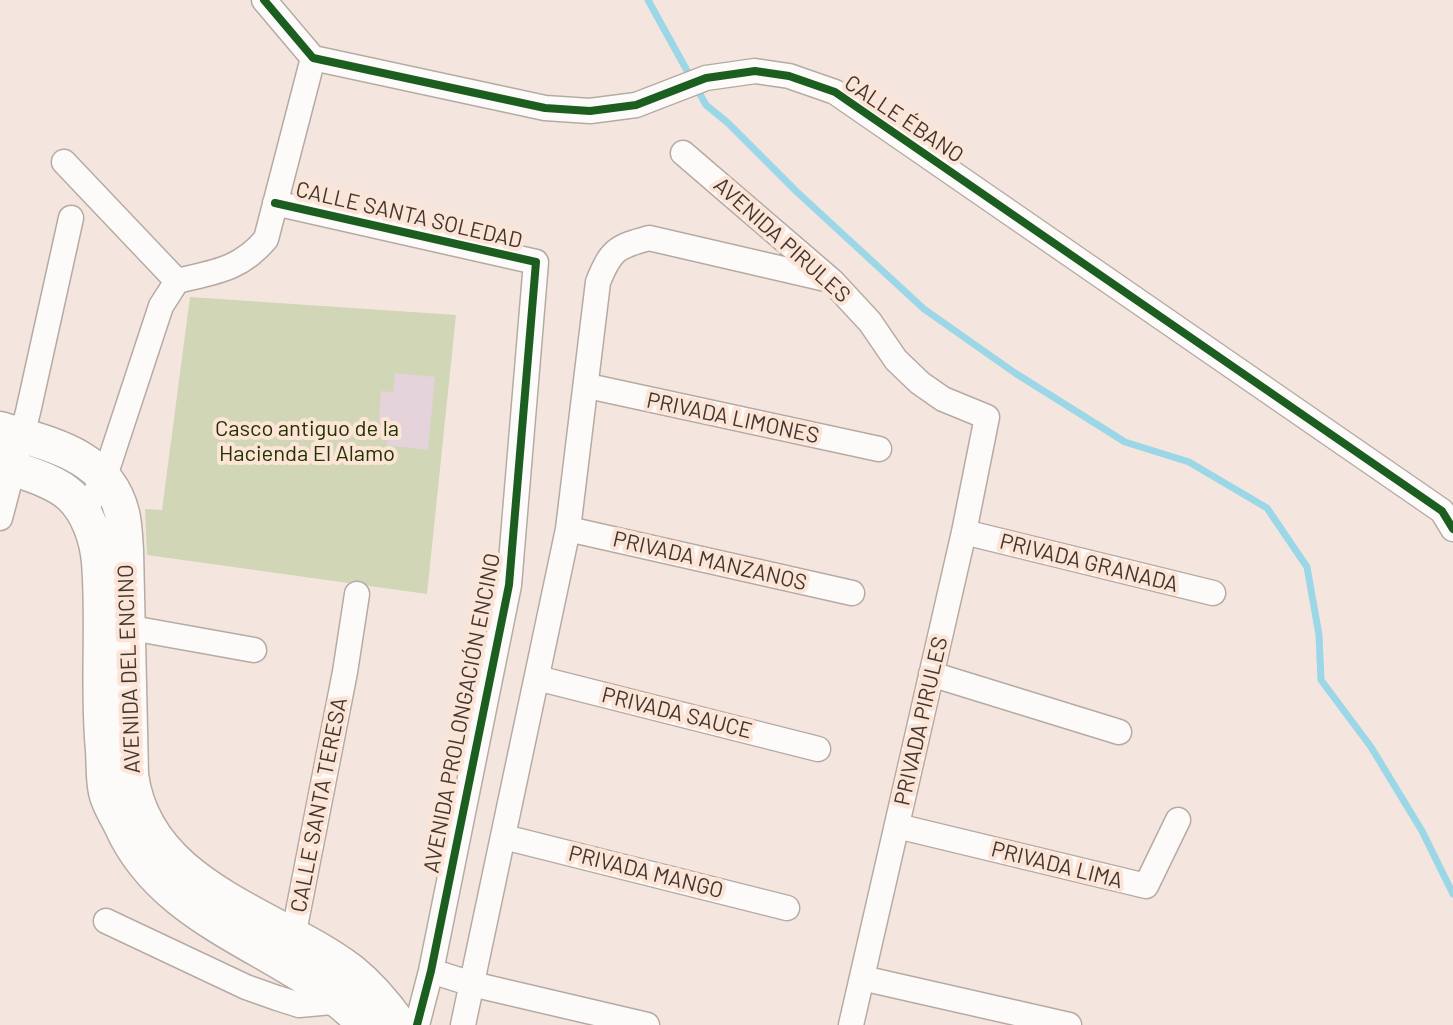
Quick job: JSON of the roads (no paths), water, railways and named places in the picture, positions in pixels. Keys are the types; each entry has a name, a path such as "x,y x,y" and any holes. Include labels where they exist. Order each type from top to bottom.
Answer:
{"street":[{"path":"6,466 70,495 84,512 105,476 161,306 177,281 233,267 252,256 266,239 313,58 264,0"},
{"name":"CALLE ÉBANO","path":"313,58 545,108 590,111 636,105 706,78 755,71 789,76 835,92 1442,511 1453,529"},
{"name":"AVENIDA PIRULES","path":"683,153 832,281 870,322 896,360 920,383 943,399 987,417"},
{"path":"64,162 177,281"},
{"name":"CALLE SANTA SOLEDAD","path":"275,203 536,262"},
{"path":"0,518 11,432 71,218"},
{"path":"463,1025 568,529 588,386 598,282 608,258 625,245 649,238 832,281"},
{"name":"AVENIDA PROLONGACIÓN ENCINO","path":"417,1025 431,971 509,585 536,262"},
{"name":"PRIVADA LIMONES","path":"588,386 879,449"},
{"name":"PRIVADA PIRULES","path":"851,1025 964,532 987,417"},
{"path":"11,432 70,453 90,463 105,476"},
{"name":"AVENIDA DEL ENCINO","path":"105,476 116,494 123,515 131,775 134,798 148,825 166,851 203,885 349,970 378,995 400,1025"},
{"name":"AVENIDA DEL ENCINO","path":"84,512 99,560 100,713 106,794 130,847 149,872 177,898 354,1013"},
{"name":"PRIVADA MANZANOS","path":"568,529 852,593"},
{"name":"PRIVADA GRANADA","path":"964,532 1213,593"},
{"name":"CALLE SANTA TERESA","path":"293,937 345,672 357,594"},
{"path":"126,627 254,650"},
{"path":"931,674 1119,732"},
{"name":"PRIVADA SAUCE","path":"537,678 818,749"},
{"name":"PRIVADA LIMA","path":"897,826 1146,886 1178,820"},
{"name":"PRIVADA MANGO","path":"504,837 787,908"},
{"path":"106,921 246,987 299,1005 323,1005 354,1013"},
{"path":"431,971 472,984 647,1025"},
{"path":"862,978 1069,1025"}],"waterway":[{"path":"648,0 706,105 924,309 1015,373 1125,442 1189,462 1267,508 1307,567 1319,635 1321,680 1371,747 1422,831 1453,894"}],"park label":[{"name":"Casco antiguo de la Hacienda El Alamo","path":"307,442"}]}
